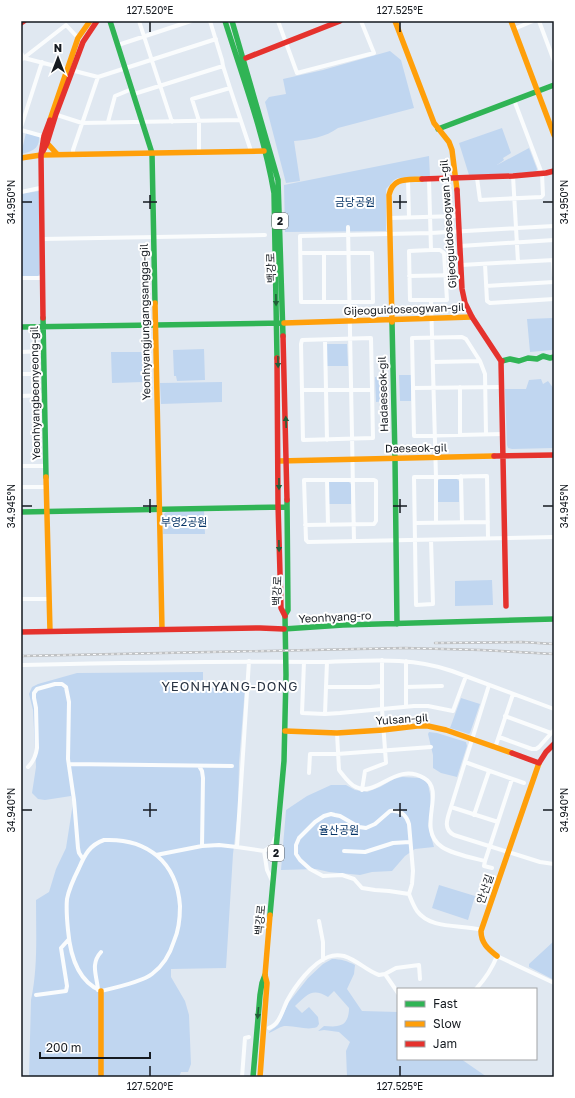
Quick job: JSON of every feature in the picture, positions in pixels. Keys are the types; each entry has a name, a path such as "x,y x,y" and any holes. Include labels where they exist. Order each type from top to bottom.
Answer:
{"street":[{"path":"21,24 24,21"},
{"path":"63,21 80,40"},
{"name":"Yeonhyangbeonyeong-gil","path":"50,631 40,188 41,155 80,40 90,21"},
{"name":"Yeonhyangbeonyeong-gil","path":"80,40 97,21"},
{"name":"Yeonhyangjungangsangga-gil","path":"110,21 152,153 162,629"},
{"path":"139,21 172,122"},
{"path":"118,45 191,21"},
{"path":"210,21 251,151"},
{"name":"2","path":"221,21 252,114 259,122"},
{"name":"백강로","path":"225,21 278,180 280,322 279,507 281,608 285,615 285,732 274,884 265,975 262,982 260,995 253,1077"},
{"name":"백강로","path":"232,21 259,122 274,193 287,461 288,610 285,615"},
{"name":"2","path":"236,21 262,112 259,122"},
{"path":"278,21 297,73 374,53 361,21"},
{"path":"246,58 340,21"},
{"name":"Gijeoguidoseogwan 1-gil","path":"395,21 434,123 449,142 452,150 456,179 463,297 472,317"},
{"path":"511,21 554,135"},
{"path":"514,29 533,21"},
{"path":"539,21 554,61"},
{"path":"23,59 66,25"},
{"path":"23,59 42,62 98,77 216,39"},
{"path":"21,53 23,59"},
{"path":"42,62 21,128 46,140 57,154"},
{"path":"108,122 116,96 160,85 223,66"},
{"path":"73,154 73,150 98,77"},
{"path":"438,129 554,85"},
{"path":"199,151 199,121 192,99 230,88"},
{"path":"477,178 480,200 542,196 543,194 542,174 514,100"},
{"path":"54,114 82,123 240,120"},
{"path":"31,156 46,140"},
{"path":"21,158 57,154 264,151"},
{"path":"409,217 408,180 513,176 542,174 554,171"},
{"path":"513,176 518,262"},
{"name":"Hadaeseok-gil","path":"397,624 395,458 388,218 389,190 394,183 408,180"},
{"path":"429,180 431,250"},
{"path":"21,192 40,188"},
{"path":"388,218 458,216"},
{"path":"300,253 372,252 373,302 300,302 300,253 300,236 389,235 554,226"},
{"path":"348,227 354,541"},
{"path":"42,239 265,235"},
{"path":"460,246 554,240"},
{"path":"440,250 444,253 446,275 446,300 410,300 409,251 440,250"},
{"path":"324,253 324,302"},
{"path":"461,266 553,260 554,276"},
{"path":"485,264 487,301 490,303 554,299"},
{"path":"409,276 461,275"},
{"path":"21,278 42,278"},
{"path":"486,286 554,282"},
{"path":"431,300 436,523"},
{"name":"Gijeoguidoseogwan-gil","path":"21,327 472,317 501,361"},
{"path":"371,338 372,438 303,440 302,340 350,339 371,338"},
{"path":"486,434 485,374 480,361 464,338 412,338 414,436 503,434"},
{"path":"325,340 327,440"},
{"path":"21,352 44,351"},
{"path":"506,606 501,361 510,359 519,361 528,358 537,359 543,356 550,358 554,357"},
{"path":"433,362 480,361"},
{"path":"21,374 45,374"},
{"path":"413,388 502,387"},
{"path":"460,388 460,435"},
{"path":"302,390 372,390"},
{"path":"21,396 45,395"},
{"name":"Daeseok-gil","path":"279,461 554,455"},
{"path":"21,466 46,466"},
{"path":"461,476 462,522"},
{"path":"431,540 433,604 416,605 414,477 487,476 488,538"},
{"path":"305,525 374,524 376,521 376,481 374,480 304,480 305,525 306,540 308,542 554,537"},
{"path":"327,480 328,525"},
{"path":"21,487 47,487"},
{"path":"21,512 287,507"},
{"path":"415,523 488,522"},
{"path":"21,599 50,599"},
{"name":"Yeonhyang-ro","path":"21,632 162,629 290,629 343,625 554,620"},
{"path":"362,790 365,771 386,763 382,709 382,660"},
{"path":"237,846 249,661"},
{"path":"406,661 406,706"},
{"path":"21,665 145,662 406,661 438,666 554,709"},
{"path":"304,662 302,712 325,714 406,706 425,706 454,711 466,676"},
{"path":"325,714 327,662"},
{"path":"28,767 36,753 37,748 34,693 37,689 60,683 65,685 69,702 69,764 78,848 83,859"},
{"path":"489,685 464,762 446,826 450,834 540,862 554,864"},
{"path":"326,687 382,686"},
{"path":"406,687 442,686"},
{"path":"495,748 513,694"},
{"path":"499,737 532,749 536,749 552,732 505,716"},
{"name":"Yulsan-gil","path":"285,732 337,733 428,726 446,730 539,763"},
{"path":"337,733 338,770 353,786 362,790 371,788 391,777 401,774 416,774 424,778 429,783 432,790 433,802 430,826 431,833 436,842 447,850 485,861"},
{"path":"539,763 546,752 554,744"},
{"path":"309,772 310,754 337,754 431,747"},
{"path":"464,762 524,784"},
{"name":"안산길","path":"482,930 539,763"},
{"path":"69,764 232,766"},
{"path":"199,766 202,771 203,778 202,846"},
{"path":"474,814 489,771"},
{"path":"492,868 484,866 485,861 512,779"},
{"path":"451,807 498,822"},
{"path":"409,894 362,888 354,879 342,875 323,876 310,869 300,860 296,854 297,841 301,835 315,822 324,816 331,814 340,816 359,827 366,828 375,824 390,811 398,811 405,815 408,820 413,871 412,884 409,894 418,912 422,916 437,924 472,927 482,930 481,937 484,946 496,956 554,983"},
{"path":"156,855 202,846 219,845 237,846 264,851 272,846 278,829"},
{"path":"115,839 126,841 142,847 156,855 163,861 171,872 178,889 180,911 178,932 172,947 161,966 152,974 125,985 99,991 88,984 79,971 73,958 69,939 66,908 71,886 83,859 92,846 104,840 115,839"},
{"path":"344,851 365,852 393,843 410,842"},
{"path":"264,851 267,870 274,884"},
{"path":"319,921 324,942 323,960"},
{"path":"36,995 66,991 67,986 61,948 69,939"},
{"path":"100,1077 99,991 95,963 97,956 101,952"},
{"path":"477,988 484,981 496,956"},
{"path":"269,1028 277,1023 288,1000 303,978 316,965 329,957 344,957 376,974 385,974 396,968 418,965 420,979"},
{"path":"385,974 397,992"},
{"name":"백강로","path":"260,1077 267,983 265,975"},
{"path":"242,1077 245,1038 249,1037"}],"green space":[{"path":"390,51 401,60 414,108 338,128 317,138 294,141 300,181 286,183 265,102 269,97 286,94 283,79 323,70"},
{"path":"502,128 511,153 503,158 504,160 497,165 529,148 537,169 536,172 469,175 459,143"},
{"path":"26,133 36,135 39,137 39,141 34,149 21,154"},
{"name":"금당공원","path":"429,156 430,177 398,178 394,180 386,189 386,231 285,232 284,185"},
{"path":"39,191 40,274 37,277 21,277 21,194"},
{"path":"553,318 554,347 552,350 530,352 527,319"},
{"path":"327,344 347,344 348,366 327,366"},
{"path":"204,349 205,380 177,381 176,376 174,376 173,350"},
{"path":"111,352 146,352 146,379 143,382 112,383"},
{"path":"399,375 411,375 411,401 400,401"},
{"path":"386,376 387,401 376,402 375,377"},
{"path":"541,379 543,384 548,381 554,389 554,448 508,448 505,389 526,389 529,380"},
{"path":"222,382 222,402 161,404 160,383"},
{"path":"440,479 457,479 459,481 459,502 437,502 437,481"},
{"path":"329,482 349,482 351,484 351,504 329,504"},
{"name":"부영2공원","path":"204,510 205,534 163,534 164,514 166,512"},
{"path":"492,580 493,605 455,606 455,581"},
{"path":"203,672 203,688 245,688 239,763 238,812 233,854 226,968 171,969 171,977 185,1001 189,1015 191,1064 188,1072 181,1072 179,1077 29,1077 31,1000 36,963 36,900 49,892 56,869 66,848 73,803 71,796 45,800 38,799 32,793 36,767 33,710 29,694 32,687 77,673"},
{"path":"461,698 480,704 469,734 450,728"},
{"path":"429,732 466,742 467,746 457,777 441,773 433,768 433,755 428,734"},
{"name":"율산공원","path":"402,777 420,778 428,784 431,805 428,826 434,847 415,849 405,856 392,871 372,872 360,875 329,872 316,869 281,870 286,810 307,796 331,785 346,785 355,790 367,792 394,779"},
{"path":"439,885 475,896 468,920 432,908"},
{"path":"554,941 554,980 529,967 529,964"},
{"path":"332,959 338,959 355,965 354,974 347,989 362,1011 397,1012 397,1060 462,1060 487,1077 347,1077 346,1051 350,1042 339,1032 324,1030 318,1031 324,1026 343,1024 348,1017 349,1008 334,991 328,997 318,993 310,994 295,1006 302,1013 309,1007 318,1017 319,1024 317,1027 305,1028 284,1026 269,1033 278,1025 289,1002 308,978 323,964"}],"railway":[{"path":"435,643 522,642 554,644"},
{"path":"21,656 405,648 554,654"}],"traffic: fast":[{"path":"110,21 152,153 155,303"},
{"path":"225,21 265,149 274,193 277,358"},
{"path":"232,21 278,180 283,336"},
{"path":"438,129 554,85"},
{"path":"43,318 46,477"},
{"path":"392,322 397,624"},
{"path":"21,327 284,323"},
{"path":"502,361 510,359 519,361 528,358 537,359 543,356 550,358 554,357"},
{"path":"285,615 288,610 287,500"},
{"path":"21,512 287,507"},
{"path":"270,915 284,761 286,675 285,616"},
{"path":"284,629 343,625 554,619"},
{"path":"253,1077 260,995 265,975"}],"traffic: slow":[{"path":"50,120 78,38 90,21"},
{"path":"395,21 434,123 449,142 452,150 457,190"},
{"path":"511,21 554,135"},
{"path":"47,143 57,154"},
{"path":"21,158 41,155 264,151"},
{"path":"392,322 389,195 391,189 397,182 422,179"},
{"path":"155,303 162,629"},
{"path":"284,323 472,317"},
{"path":"279,461 494,456"},
{"path":"46,477 50,631"},
{"path":"285,731 337,733 428,726 446,730 512,753"},
{"path":"497,956 482,939 481,931 539,763"},
{"path":"260,1077 267,983 265,975 270,915"},
{"path":"101,991 101,1077"}],"traffic: jam":[{"path":"43,151 83,42 97,21"},
{"path":"246,58 340,21"},
{"path":"43,318 41,155 44,136 50,120"},
{"path":"422,179 513,176 554,171"},
{"path":"457,190 462,289 465,303 472,317 502,361"},
{"path":"283,336 287,500"},
{"path":"277,358 278,504 281,608 285,616"},
{"path":"501,361 506,606"},
{"path":"494,456 554,455"},
{"path":"21,632 260,628 284,629"},
{"path":"512,753 539,763 546,752 554,744"}],"district":[{"name":"YEONHYANG-DONG","path":"230,686"}]}
